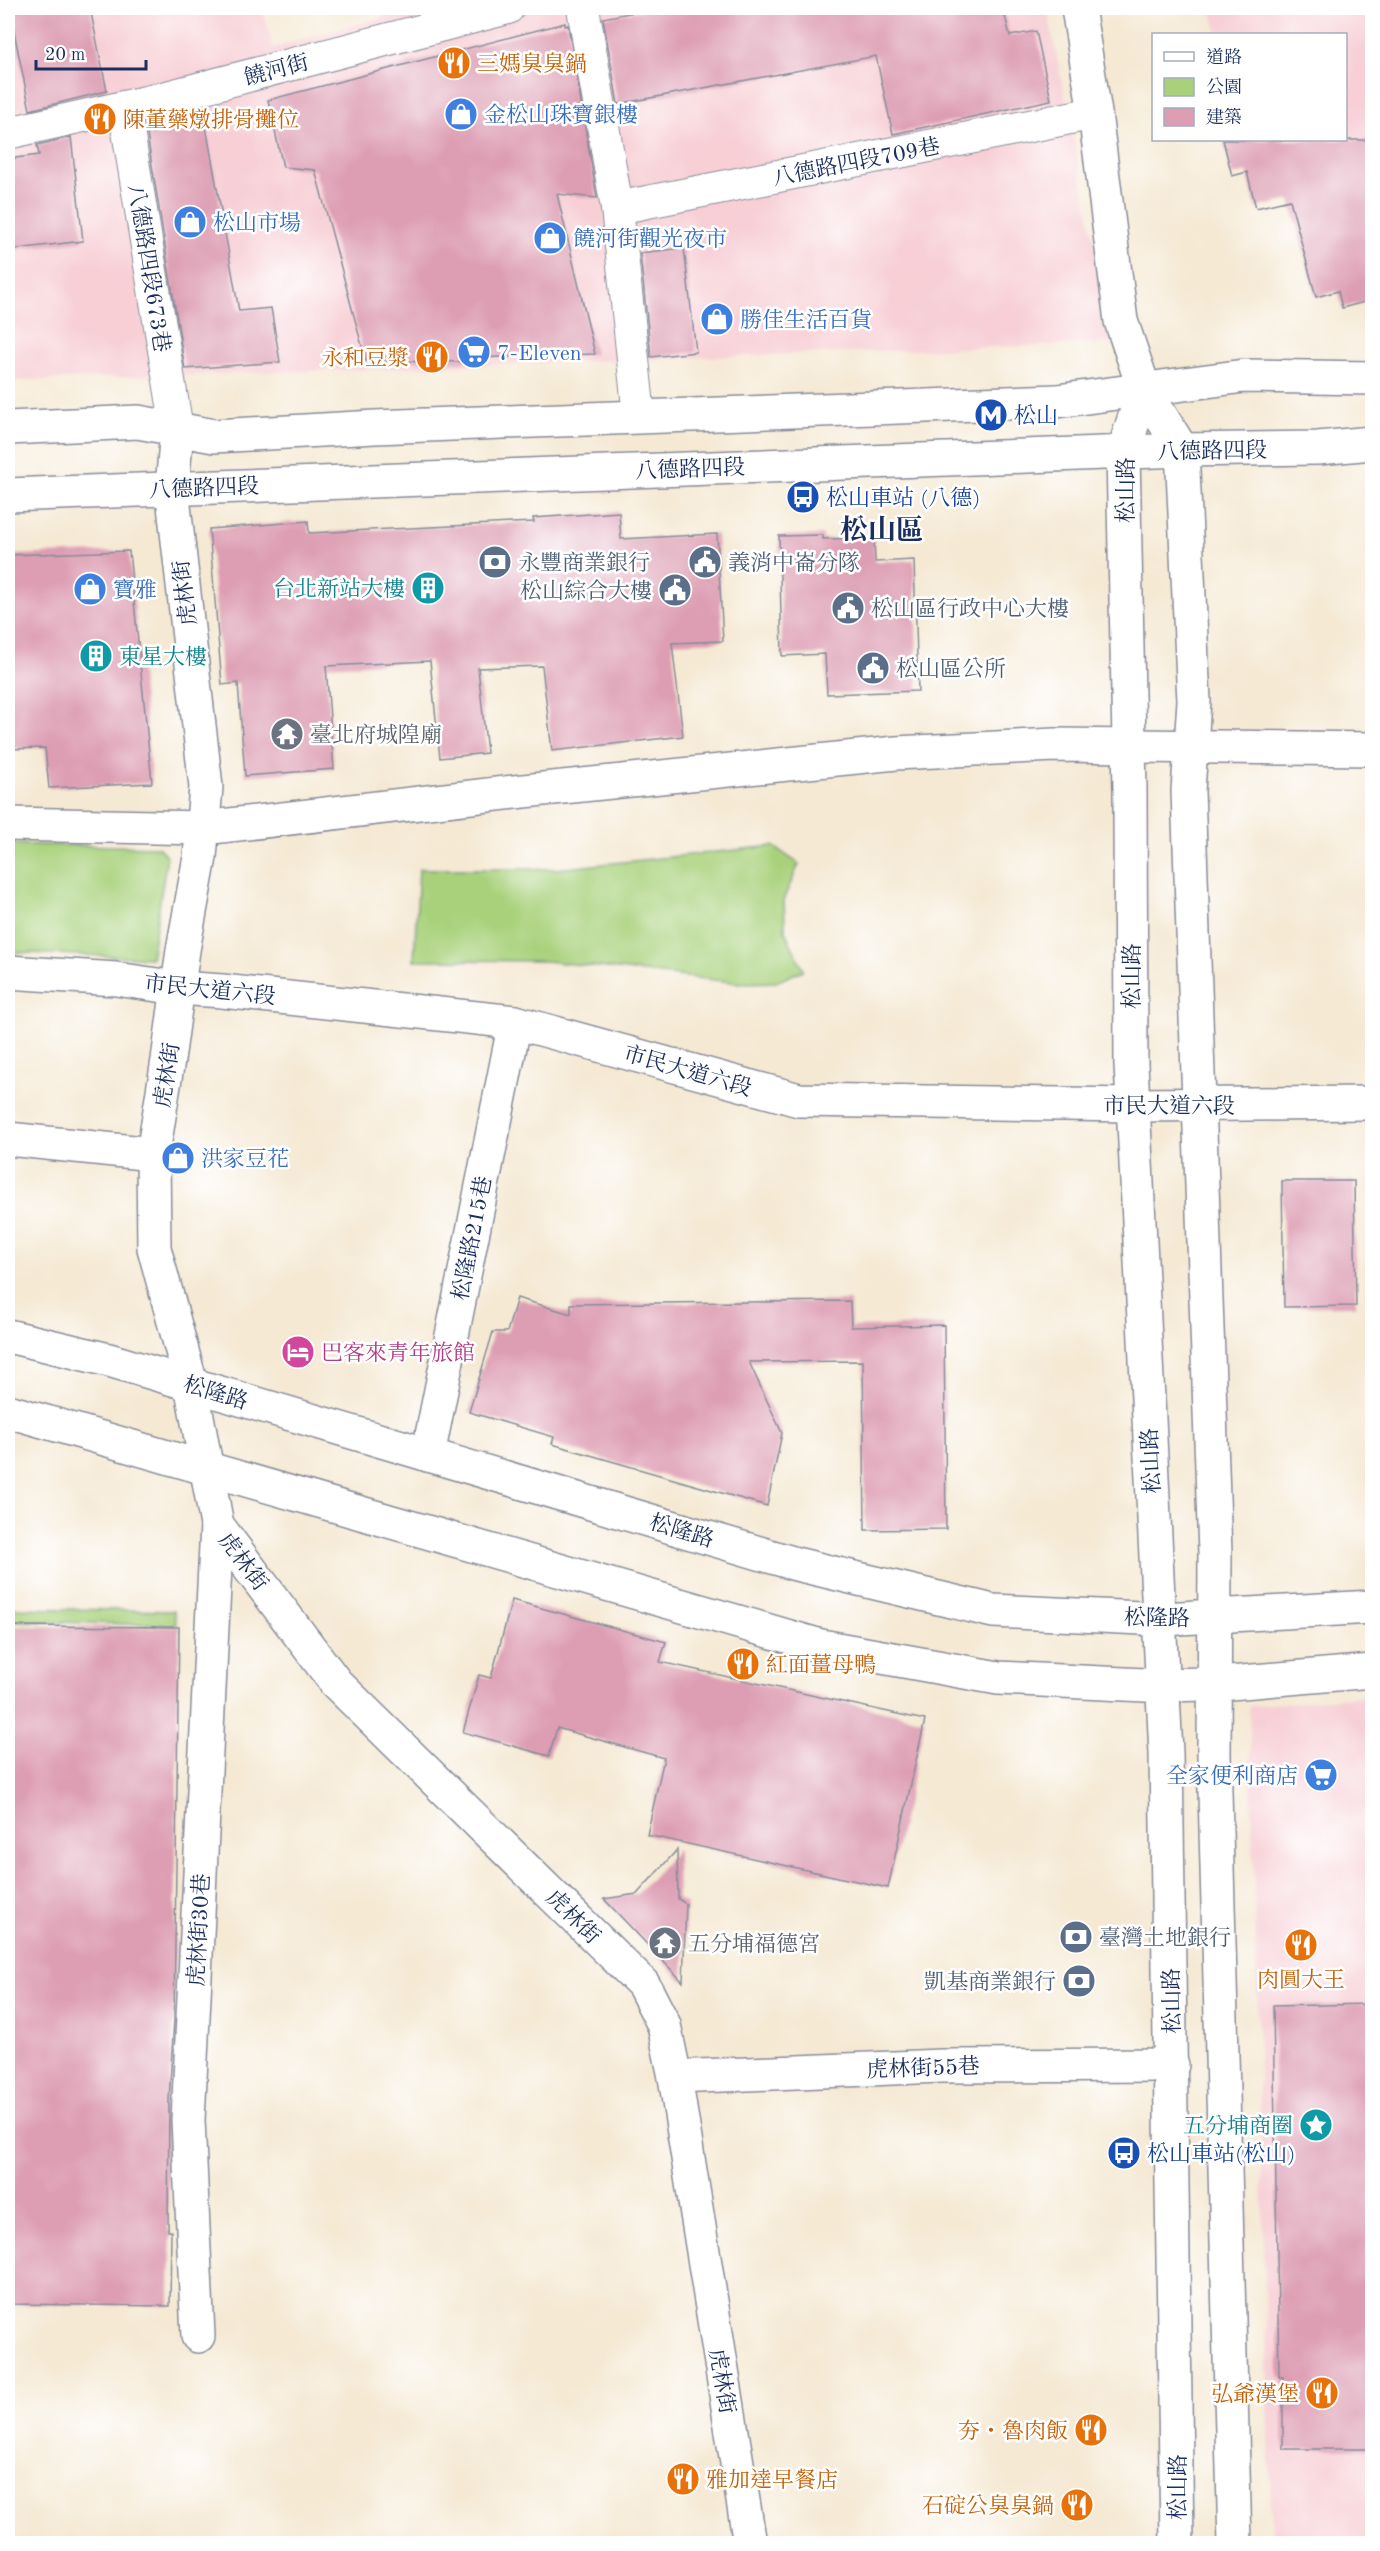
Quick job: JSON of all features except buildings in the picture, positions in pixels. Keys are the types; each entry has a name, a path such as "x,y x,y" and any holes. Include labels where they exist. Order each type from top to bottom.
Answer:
{"street":[{"name":"饒河街","path":"8,133 124,107 508,8"},
{"path":"583,8 617,208 639,416"},
{"path":"1078,8 1095,113 1122,321 1144,389 1182,450 1194,701 1188,791 1215,1553 1213,1684 1235,2544"},
{"name":"八德路四段673巷","path":"124,107 177,429"},
{"name":"八德路四段709巷","path":"617,208 1095,113"},
{"path":"8,428 138,422 214,436 639,416 1057,401 1244,376 1372,378"},
{"name":"松山路","path":"1144,389 1123,453 1133,1106 1166,1753 1177,2544"},
{"name":"虎林街","path":"177,429 172,488 206,787 204,828 153,1154 154,1248 191,1384 217,1525 336,1683 643,1984 664,2025 675,2077 750,2544"},
{"name":"八德路四段","path":"8,495 1182,450 1318,448 1372,442"},
{"path":"8,824 204,828 514,792 896,753 1055,745 1372,749"},
{"name":"市民大道六段","path":"8,972 116,979 178,988 515,1022 799,1101 1133,1106 1372,1102"},
{"name":"松隆路215巷","path":"428,1455 515,1022"},
{"path":"8,1140 153,1154"},
{"name":"松隆路","path":"8,1336 109,1360 796,1564 993,1611 1158,1619 1214,1618 1372,1607"},
{"path":"8,1411 821,1646 998,1678 1162,1686 1372,1671"},
{"name":"虎林街30巷","path":"198,2336 188,2120 217,1525"},
{"name":"虎林街55巷","path":"675,2077 941,2066 1172,2065"}],"shaded area":[{"name":"饒河街觀光夜市","path":"8,8 262,8 273,48 415,8 1047,8 1115,343 8,381"},
{"path":"1211,8 1372,8 1372,300 1342,308 1338,291 1316,297 1290,200 1256,208 1238,141 1347,141 1347,33 1218,33"},
{"name":"五分埔商圈","path":"1372,1695 1372,2543 1272,2543 1249,1706"}],"green space":[{"path":"8,844 158,847 167,856 151,958 8,952"},
{"path":"773,846 799,864 784,898 785,931 803,970 776,982 741,983 546,961 414,960 419,869 557,869"},
{"path":"8,1608 174,1611 176,1625 8,1621"}],"place":[{"name":"三媽臭臭鍋","path":"454,63"},
{"name":"金松山珠寶銀樓","path":"461,114"},
{"name":"陳董藥燉排骨攤位","path":"100,119"},
{"name":"松山市場","path":"190,222"},
{"name":"饒河街觀光夜市","path":"550,238"},
{"name":"勝佳生活百貨","path":"717,319"},
{"name":"7-Eleven","path":"474,352"},
{"name":"永和豆漿","path":"432,357"},
{"name":"松山","path":"991,415"},
{"name":"松山車站 (八德)","path":"803,497"},
{"name":"永豐商業銀行","path":"495,562"},
{"name":"義消中崙分隊","path":"705,562"},
{"name":"台北新站大樓","path":"428,588"},
{"name":"寶雅","path":"90,589"},
{"name":"松山綜合大樓","path":"675,590"},
{"name":"松山區行政中心大樓","path":"848,608"},
{"name":"東星大樓","path":"96,656"},
{"name":"松山區公所","path":"873,668"},
{"name":"臺北府城隍廟","path":"287,734"},
{"name":"洪家豆花","path":"178,1158"},
{"name":"巴客來青年旅館","path":"298,1352"},
{"name":"紅面薑母鴨","path":"743,1664"},
{"name":"全家便利商店","path":"1321,1775"},
{"name":"臺灣土地銀行","path":"1076,1937"},
{"name":"五分埔福德宮","path":"665,1943"},
{"name":"肉圓大王","path":"1301,1945"},
{"name":"凱基商業銀行","path":"1079,1981"},
{"name":"五分埔商圈","path":"1316,2125"},
{"name":"松山車站(松山)","path":"1124,2153"},
{"name":"弘爺漢堡","path":"1322,2393"},
{"name":"夯・魯肉飯","path":"1091,2430"},
{"name":"雅加達早餐店","path":"683,2479"},
{"name":"石碇公臭臭鍋","path":"1077,2505"}],"district":[{"name":"松山區","path":"882,529"}]}
